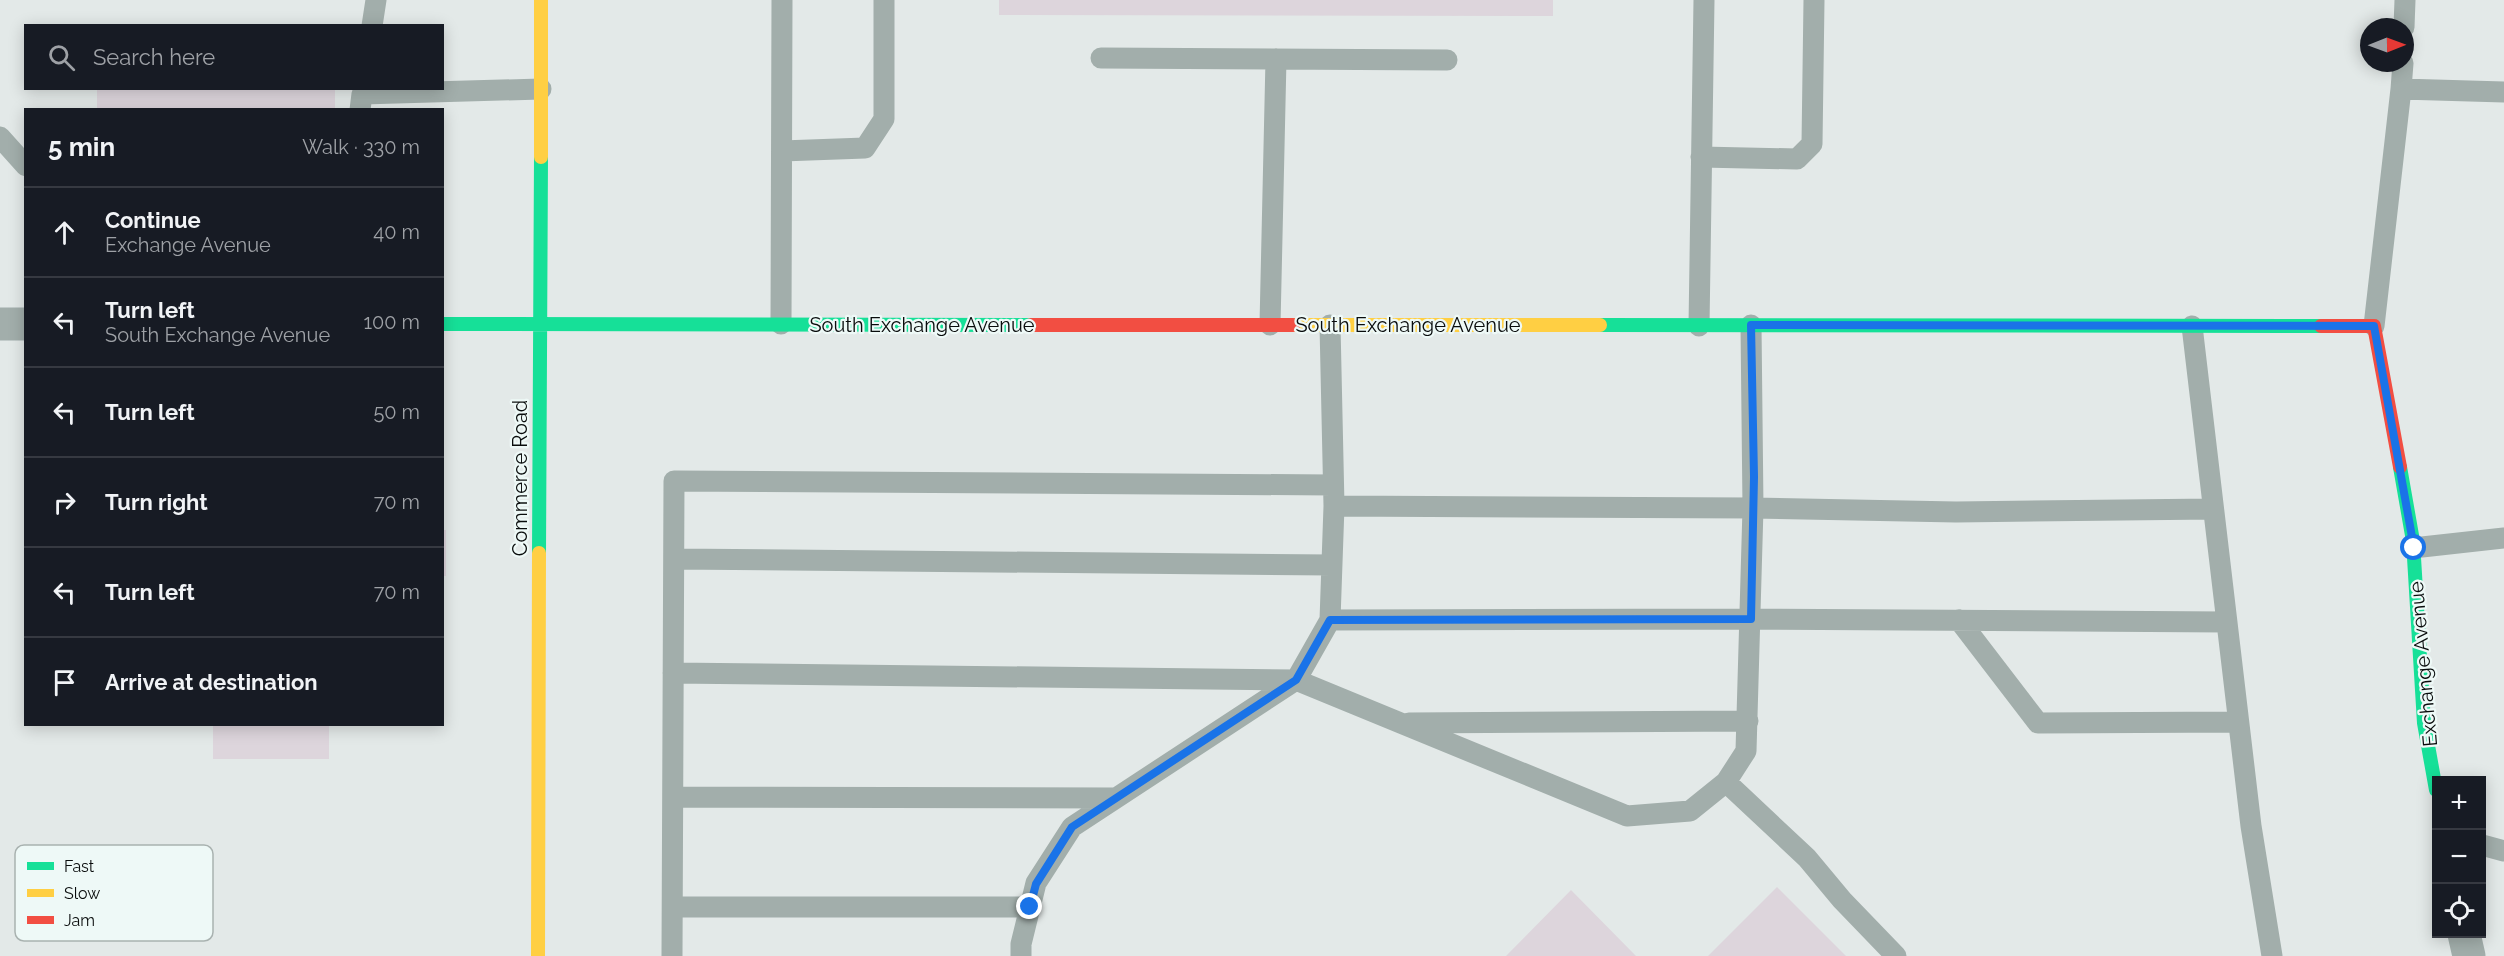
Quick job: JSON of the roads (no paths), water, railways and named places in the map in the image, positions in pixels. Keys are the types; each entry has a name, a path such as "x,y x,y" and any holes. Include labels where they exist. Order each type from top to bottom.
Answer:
{"street":[{"name":"Commerce Road","path":"538,956 541,0"},
{"path":"0,324 24,324"},
{"name":"South Exchange Avenue","path":"444,324 2374,326"},
{"name":"Exchange Avenue","path":"2374,326 2414,548 2424,723 2433,776"},
{"path":"2465,938 2469,956"}],"lane":[{"path":"372,24 376,0"},
{"path":"781,324 782,0"},
{"path":"782,151 865,148 884,119 884,0"},
{"path":"1699,326 1704,0"},
{"path":"1701,157 1797,159 1812,144 1814,0"},
{"path":"2404,18 2405,0"},
{"path":"1101,57 1447,60"},
{"path":"1270,325 1276,59"},
{"path":"2374,326 2402,72"},
{"path":"362,97 541,89"},
{"path":"2401,89 2504,92"},
{"path":"0,137 24,163"},
{"path":"1021,956 1021,944 1036,884 1072,827 1296,680 1330,620 1333,496 1330,325"},
{"path":"673,673 1296,680 1627,816 1690,811 1726,782 1746,752 1754,508 1751,325"},
{"path":"2192,326 2251,826 2272,956"},
{"path":"672,956 674,481 1956,512 2213,509"},
{"path":"2414,548 2504,538"},
{"path":"674,559 1332,565"},
{"path":"1330,620 1751,619 2226,622"},
{"path":"1959,620 2038,723 2238,722"},
{"path":"1400,723 1748,721"},
{"path":"1726,782 1807,858 1842,900 1896,956"},
{"path":"673,797 1115,798"},
{"path":"2486,846 2504,851"},
{"path":"673,908 1030,907"}]}
